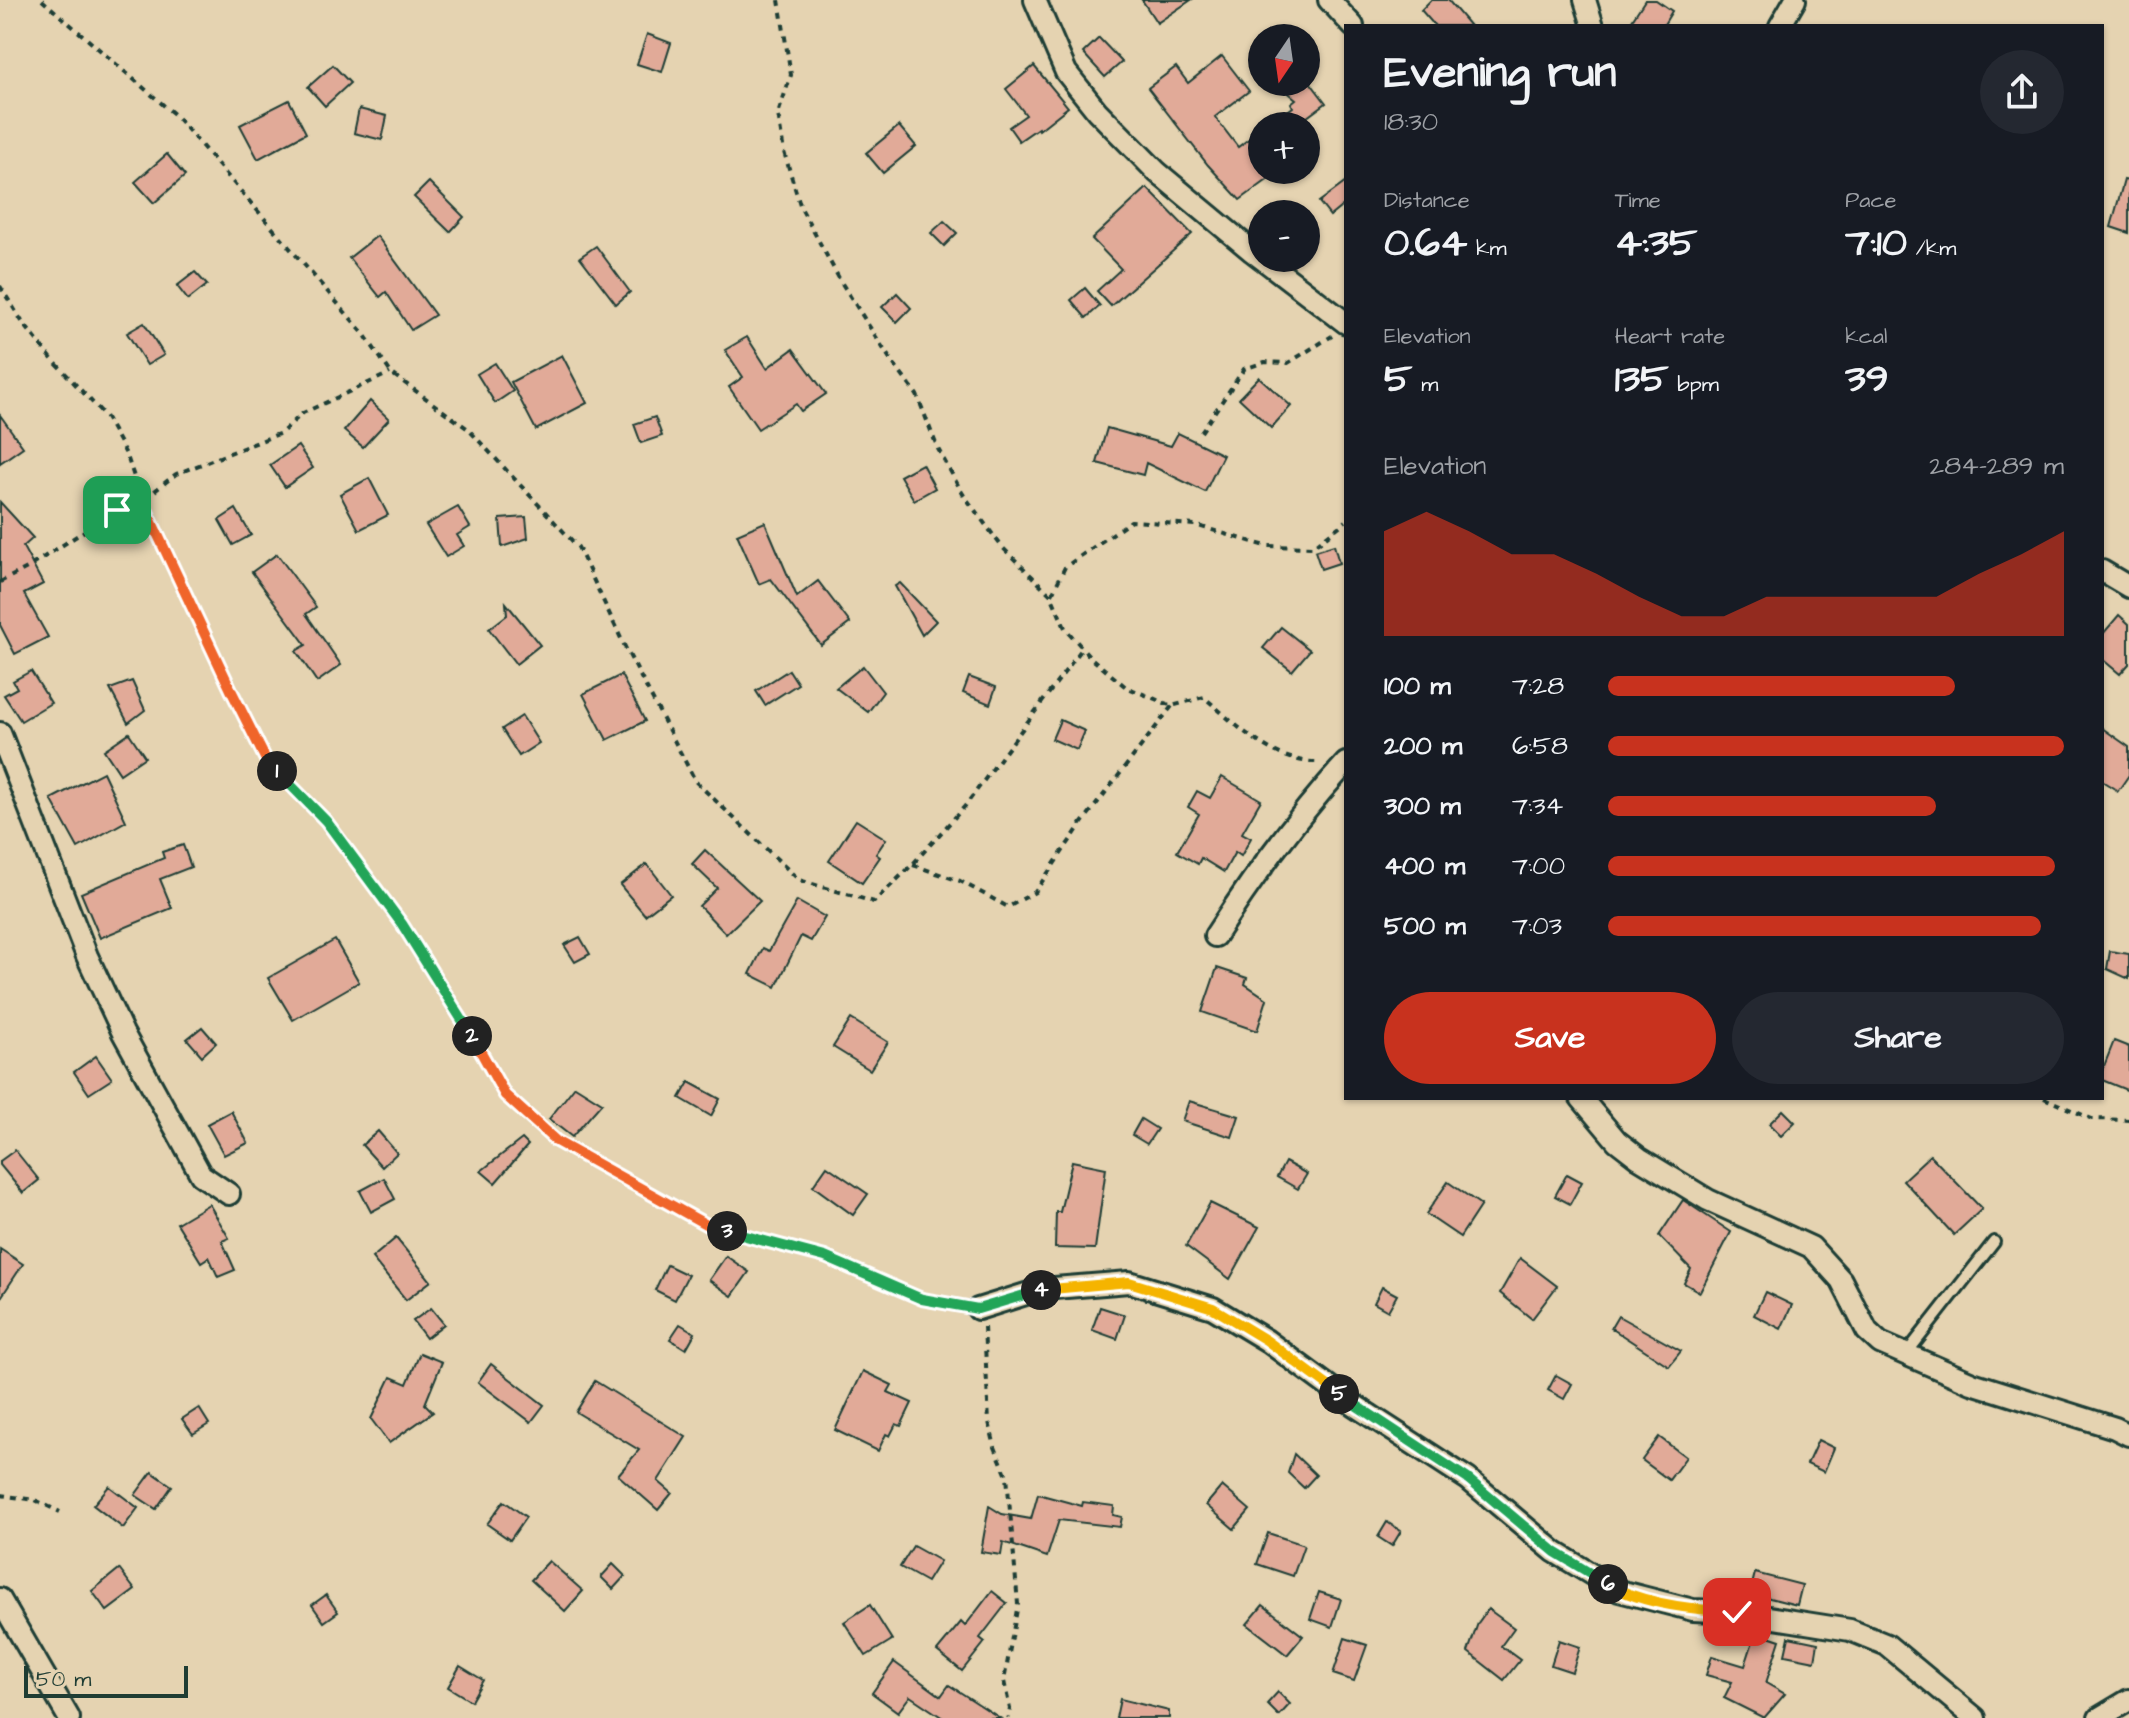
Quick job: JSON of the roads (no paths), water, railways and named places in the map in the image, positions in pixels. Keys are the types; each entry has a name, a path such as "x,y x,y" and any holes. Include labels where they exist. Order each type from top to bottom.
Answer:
{"street":[{"path":"1329,0 1351,24"},
{"path":"1585,0 1592,24"},
{"path":"1781,24 1795,0"},
{"path":"1042,3 1050,39 1066,72 1097,111 1157,172 1340,329"},
{"path":"2104,572 2129,587"},
{"path":"0,733 87,956 123,1033 201,1175 229,1194"},
{"path":"1215,936 1339,762"},
{"path":"1583,1100 1617,1141 1639,1158 1708,1200 1811,1247 1841,1280 1867,1331 1880,1343 1972,1383 2129,1435"},
{"path":"978,1309 1042,1289 1129,1282 1213,1308 1266,1340 1354,1405 1468,1479 1555,1552 1619,1591 1693,1610 1770,1617 1850,1630 1887,1645 1975,1718"},
{"path":"0,1599 69,1718"},
{"path":"2099,1718 2129,1700"}],"lane":[{"path":"1905,1356 1994,1242"}]}
